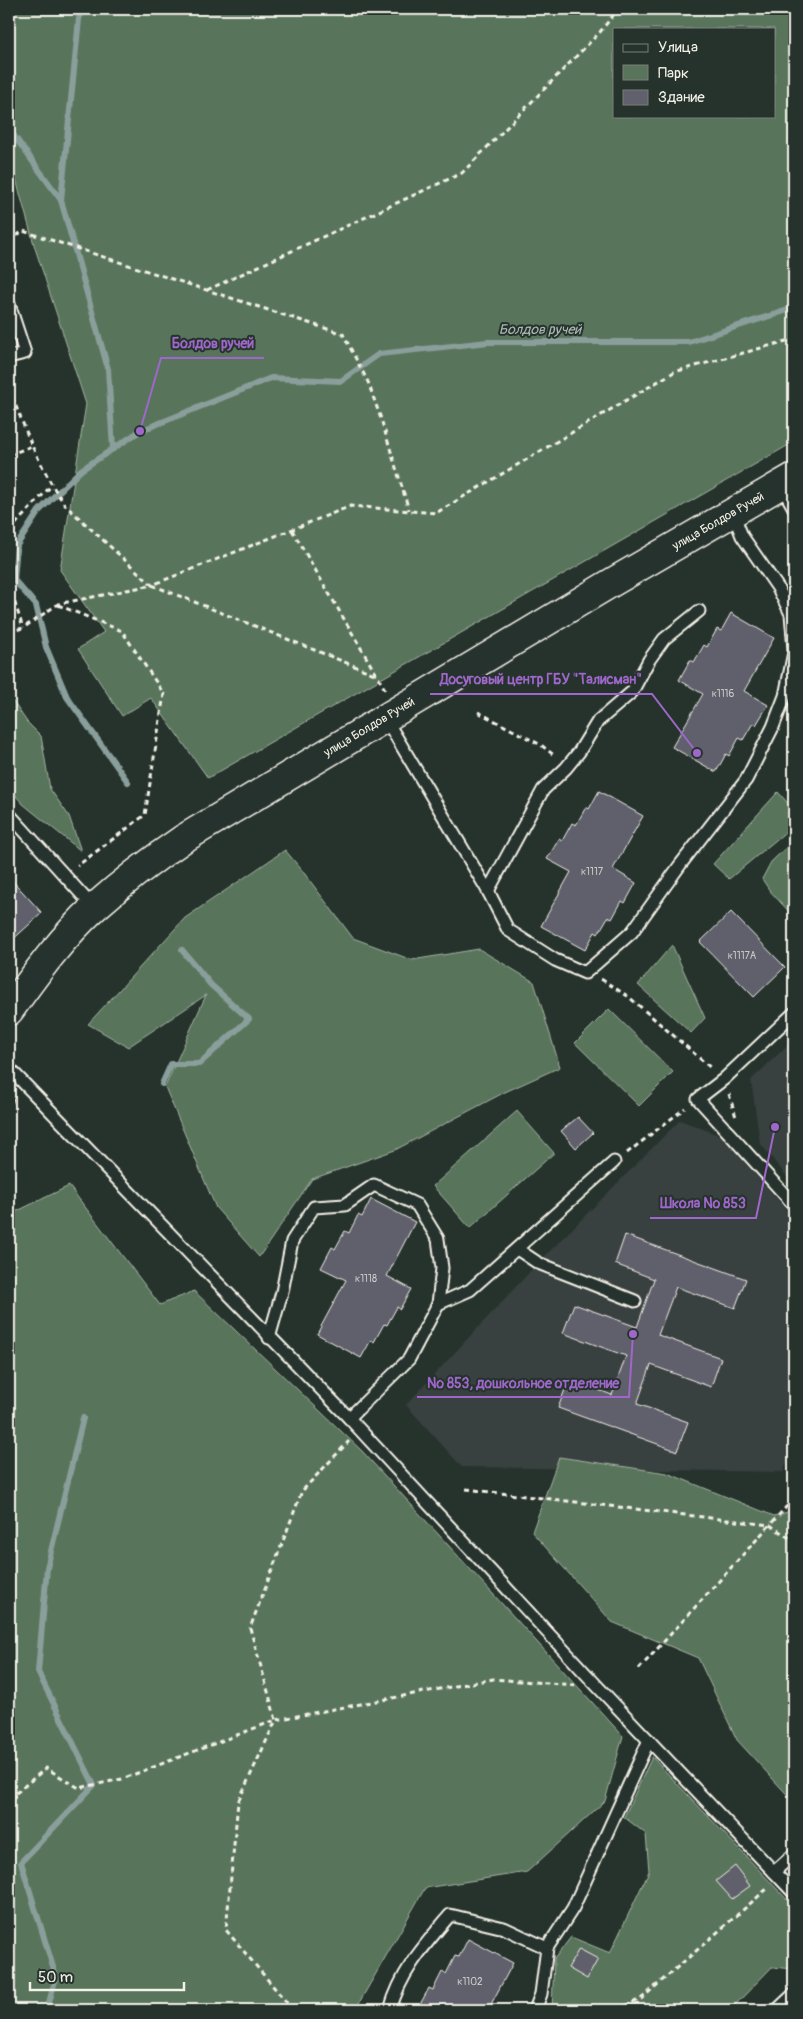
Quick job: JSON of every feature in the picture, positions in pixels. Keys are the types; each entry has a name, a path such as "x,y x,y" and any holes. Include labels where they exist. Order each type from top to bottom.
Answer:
{"street":[{"name":"улица Болдов Ручей","path":"9,1011 30,981 68,935 94,908 143,866 183,839 733,512 790,490"}],"lane":[{"path":"9,304 25,353 9,356"},
{"path":"392,714 508,930 555,960 585,973 632,932 680,865 746,780 773,727 785,696 794,651 791,614 778,588 742,536 733,512"},
{"path":"488,891 543,790 566,768 579,752 598,721 632,692 649,660 664,639 699,611"},
{"path":"9,814 63,876 94,908"},
{"path":"794,1013 724,1079 698,1099 794,1205"},
{"path":"9,1068 269,1338 360,1429 598,1687 794,1894"},
{"path":"438,1304 470,1290 614,1162"},
{"path":"269,1338 282,1292 292,1241 314,1207 346,1205 374,1185 417,1205 438,1238 442,1268 438,1304 409,1359 349,1418"},
{"path":"517,1249 538,1263 635,1300"},
{"path":"535,2010 541,1994 547,1948 573,1908 649,1740"},
{"path":"777,1875 794,1854"},
{"path":"390,2010 396,1989 417,1955 450,1915 504,1928 547,1948"},
{"path":"777,2010 794,1994"}],"path":[{"path":"206,290 462,173 600,32 618,9"},
{"path":"9,241 23,231 343,334 368,382 409,510"},
{"path":"9,632 23,628 58,604 152,585 351,506 436,513 674,372 794,339"},
{"path":"9,389 32,446 52,485 65,505 152,585 377,675"},
{"path":"9,456 32,446"},
{"path":"9,531 52,485"},
{"path":"292,530 377,675 392,714"},
{"path":"9,584 23,628"},
{"path":"58,604 122,631 164,694 145,815 63,876"},
{"path":"478,712 553,753"},
{"path":"588,971 629,997 724,1079 748,1154"},
{"path":"614,1162 698,1099"},
{"path":"293,2010 226,1930 238,1802 276,1720 250,1628 302,1491 360,1429"},
{"path":"466,1488 770,1525 794,1541"},
{"path":"639,1669 788,1505 794,1493"},
{"path":"788,1505 794,1504"},
{"path":"9,1799 46,1768 80,1788 122,1779 276,1720 493,1679 598,1687"},
{"path":"616,2010 641,1999 777,1875"}],"shaded area":[{"path":"794,1039 794,1186 760,1143 751,1080"},
{"path":"680,1120 721,1136 794,1218 794,1447 783,1472 462,1467 406,1405 538,1263"}],"green space":[{"path":"9,9 794,9 794,442 208,778 151,698 122,716 78,649 104,632 60,570 86,404 35,248 9,154"},
{"path":"9,696 27,722 41,736 50,789 69,816 81,851 23,804 9,788"},
{"path":"778,792 794,810 794,825 729,879 713,864"},
{"path":"794,840 794,917 770,891 762,879 771,862"},
{"path":"285,850 353,938 412,960 479,949 534,982 560,1067 505,1092 395,1150 312,1179 259,1257 216,1208 165,1087 206,995 128,1047 88,1024 185,918"},
{"path":"672,945 705,1018 691,1033 638,985"},
{"path":"609,1009 673,1072 639,1106 575,1043"},
{"path":"517,1111 554,1153 470,1228 433,1186"},
{"path":"69,1186 160,1305 194,1291 362,1451 623,1736 605,1801 527,1872 425,1888 355,2010 9,2010 9,1215"},
{"path":"559,1457 667,1473 774,1516 794,1510 794,1802 737,1740 698,1658 612,1622 532,1532"},
{"path":"652,1757 794,1907 794,1969 772,1967 734,2006 733,2010 552,2010 554,1959 571,1937 610,1953 649,1871 646,1834 624,1817"}],"building":[{"path":"731,613 774,638 744,691 768,705 756,725 753,723 743,740 739,738 729,756 726,754 716,772 672,747 703,694 679,680 690,660 694,662 704,645 707,647 717,629 721,631"},
{"path":"599,791 643,816 613,869 636,883 625,903 622,901 612,919 608,917 598,934 595,932 585,950 541,926 571,872 547,859 559,839 562,841 572,823 576,825 586,807 589,809"},
{"path":"9,877 42,913 9,943"},
{"path":"731,912 785,967 754,997 700,942"},
{"path":"578,1117 593,1133 576,1148 561,1131"},
{"path":"371,1199 415,1222 387,1276 411,1289 400,1309 397,1307 387,1325 384,1324 374,1342 371,1340 361,1358 317,1334 346,1280 321,1268 332,1247 335,1249 345,1231 349,1233 358,1215 362,1217"},
{"path":"625,1235 746,1279 735,1308 676,1287 658,1335 721,1358 711,1387 651,1365 637,1404 688,1422 677,1451 558,1408 569,1379 612,1395 626,1356 563,1333 574,1304 637,1327 654,1279 615,1264"},
{"path":"735,1866 750,1886 732,1899 716,1881"},
{"path":"468,1939 513,1963 488,2010 417,2010 429,1988 433,1990 442,1972 446,1974 455,1956 459,1957"},
{"path":"579,1949 598,1959 587,1979 568,1968"}],"waterway":[{"path":"61,200 80,9"},
{"path":"9,129 61,200 108,369 113,449"},
{"name":"Болдов ручей","path":"128,782 67,697 46,647 36,605 14,580 17,545 39,511 81,470 140,431 271,378 341,381 379,354 488,342 689,342 794,308"},
{"name":"Болдов ручей","path":"162,1084 171,1064 199,1064 249,1019 211,985 182,950"},
{"path":"47,2010 56,1977 21,1862 94,1785 38,1672 47,1568 83,1418"}],"place":[{"name":"Болдов ручей","path":"140,431"},
{"name":"Досуговый центр ГБУ \"Талисман\"","path":"697,753"},
{"name":"Школа № 853","path":"775,1127"},
{"name":"№ 853, дошкольное отделение","path":"633,1334"}]}
